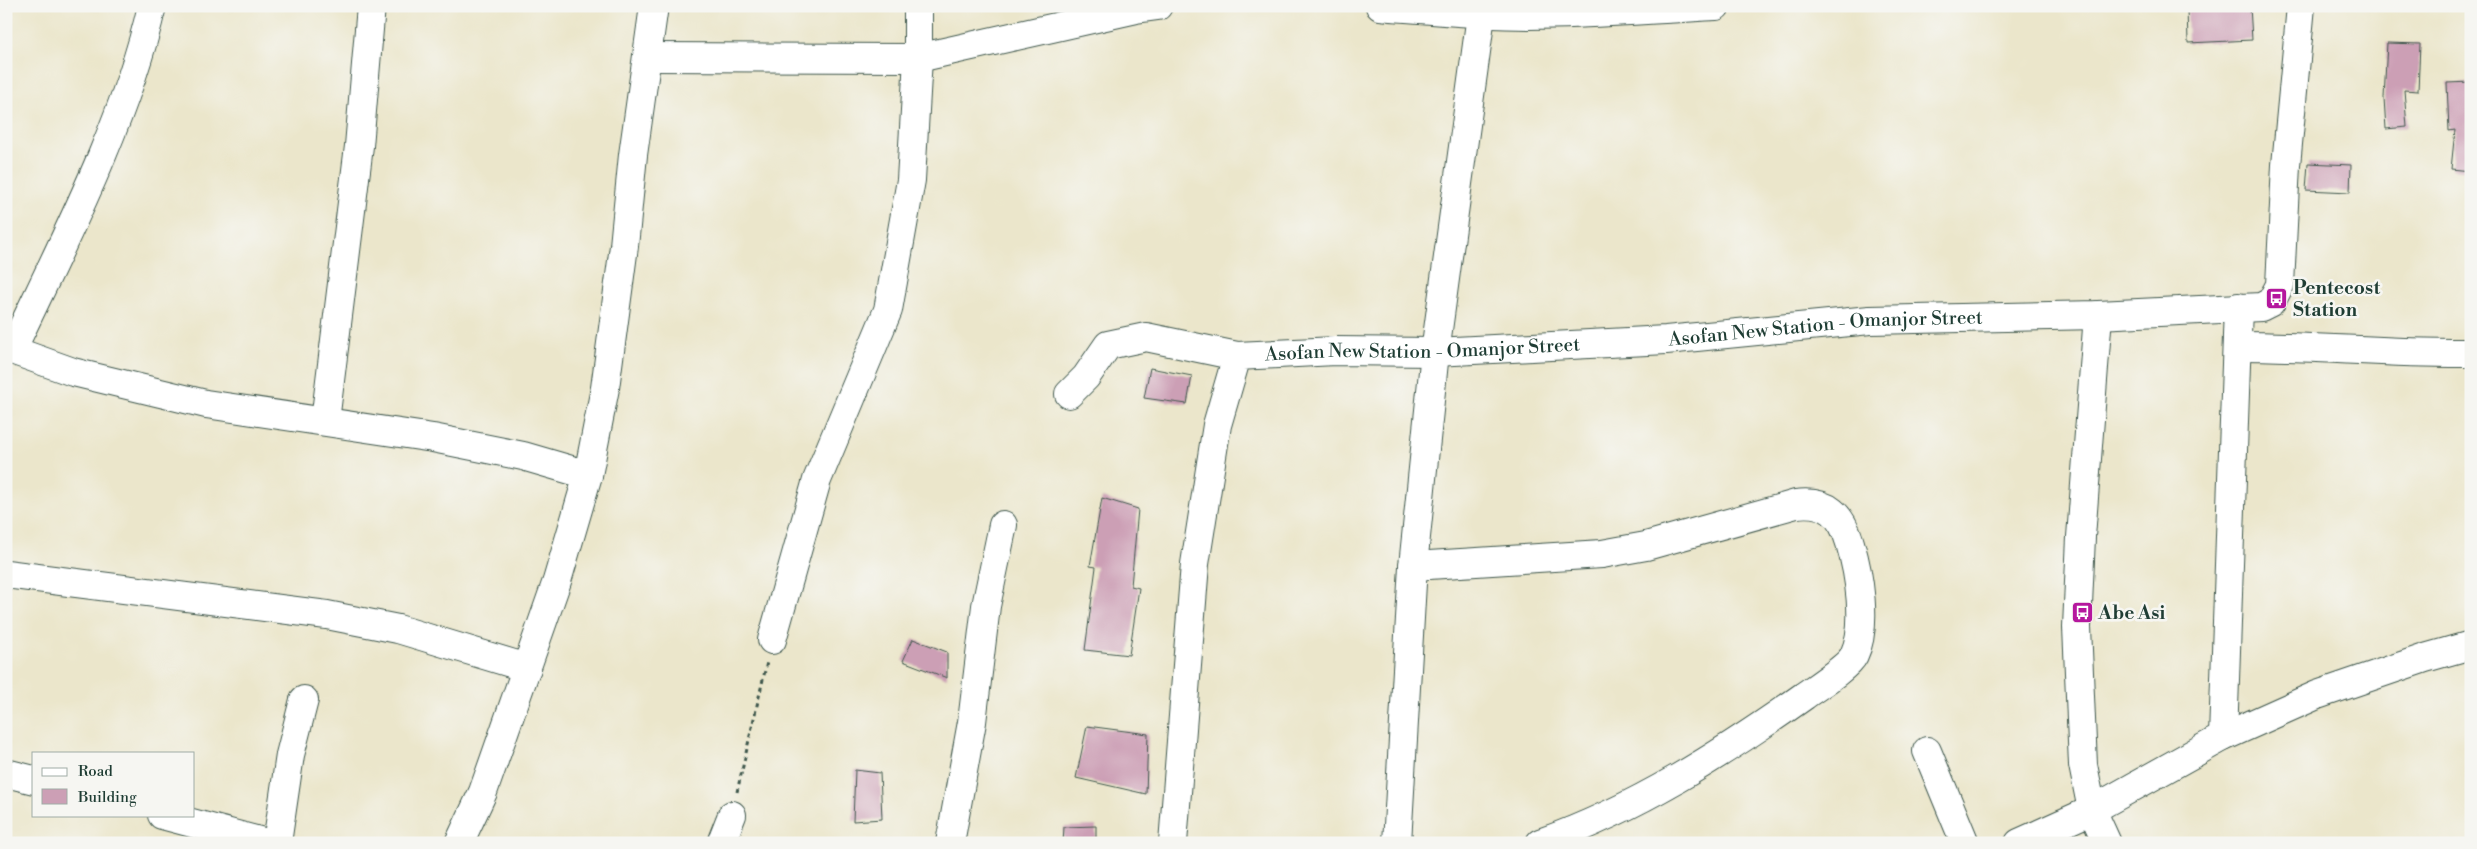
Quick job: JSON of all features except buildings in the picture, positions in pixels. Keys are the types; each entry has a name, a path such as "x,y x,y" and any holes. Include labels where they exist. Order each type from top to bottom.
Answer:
{"street":[{"path":"152,6 146,34 118,117 9,349 73,372 206,404 433,438 523,456 588,475"},
{"path":"325,421 359,146 371,6"},
{"path":"460,843 483,792 527,668 557,581 588,475 605,388 624,246 633,155 654,6"},
{"path":"772,640 817,480 888,310 911,180 918,58 918,6"},
{"path":"648,57 806,56 918,58 1136,9 1158,6"},
{"path":"1380,6 1481,14 1614,13 1716,6"},
{"name":"Asofan New Station - Omanjor Street","path":"1173,843 1195,564 1217,424 1237,356 1335,351 1435,352 1666,340 1870,320 2098,315 2261,307 2271,302 2280,285 2286,165 2301,6"},
{"path":"1397,843 1412,566 1435,352 1481,14"},
{"path":"2223,737 2238,308"},
{"path":"2098,315 2080,537 2077,627 2083,765 2092,810 2107,843"},
{"path":"1069,394 1086,377 1108,345 1146,337 1237,356"},
{"path":"2237,346 2298,346 2414,354 2471,353"},
{"path":"1412,566 1602,554 1646,546 1808,502 1835,513 1844,524 1857,567 1860,617 1859,638 1853,657 1827,679 1754,732 1700,766 1614,812 1540,843"},
{"path":"950,843 972,722 986,606 1003,525"},
{"path":"6,574 326,615 398,629 527,668"},
{"path":"2019,843 2092,810 2223,737 2317,695 2425,658 2471,645"},
{"path":"278,843 290,755 304,700"},
{"path":"1927,752 1965,843"},
{"path":"6,773 32,780"},
{"path":"721,843 732,815"},
{"path":"166,816 267,843"}],"path":[{"path":"732,815 772,640"}],"place":[{"name":"Pentecost Station","path":"2277,299"},
{"name":"Abe Asi","path":"2082,613"}]}
